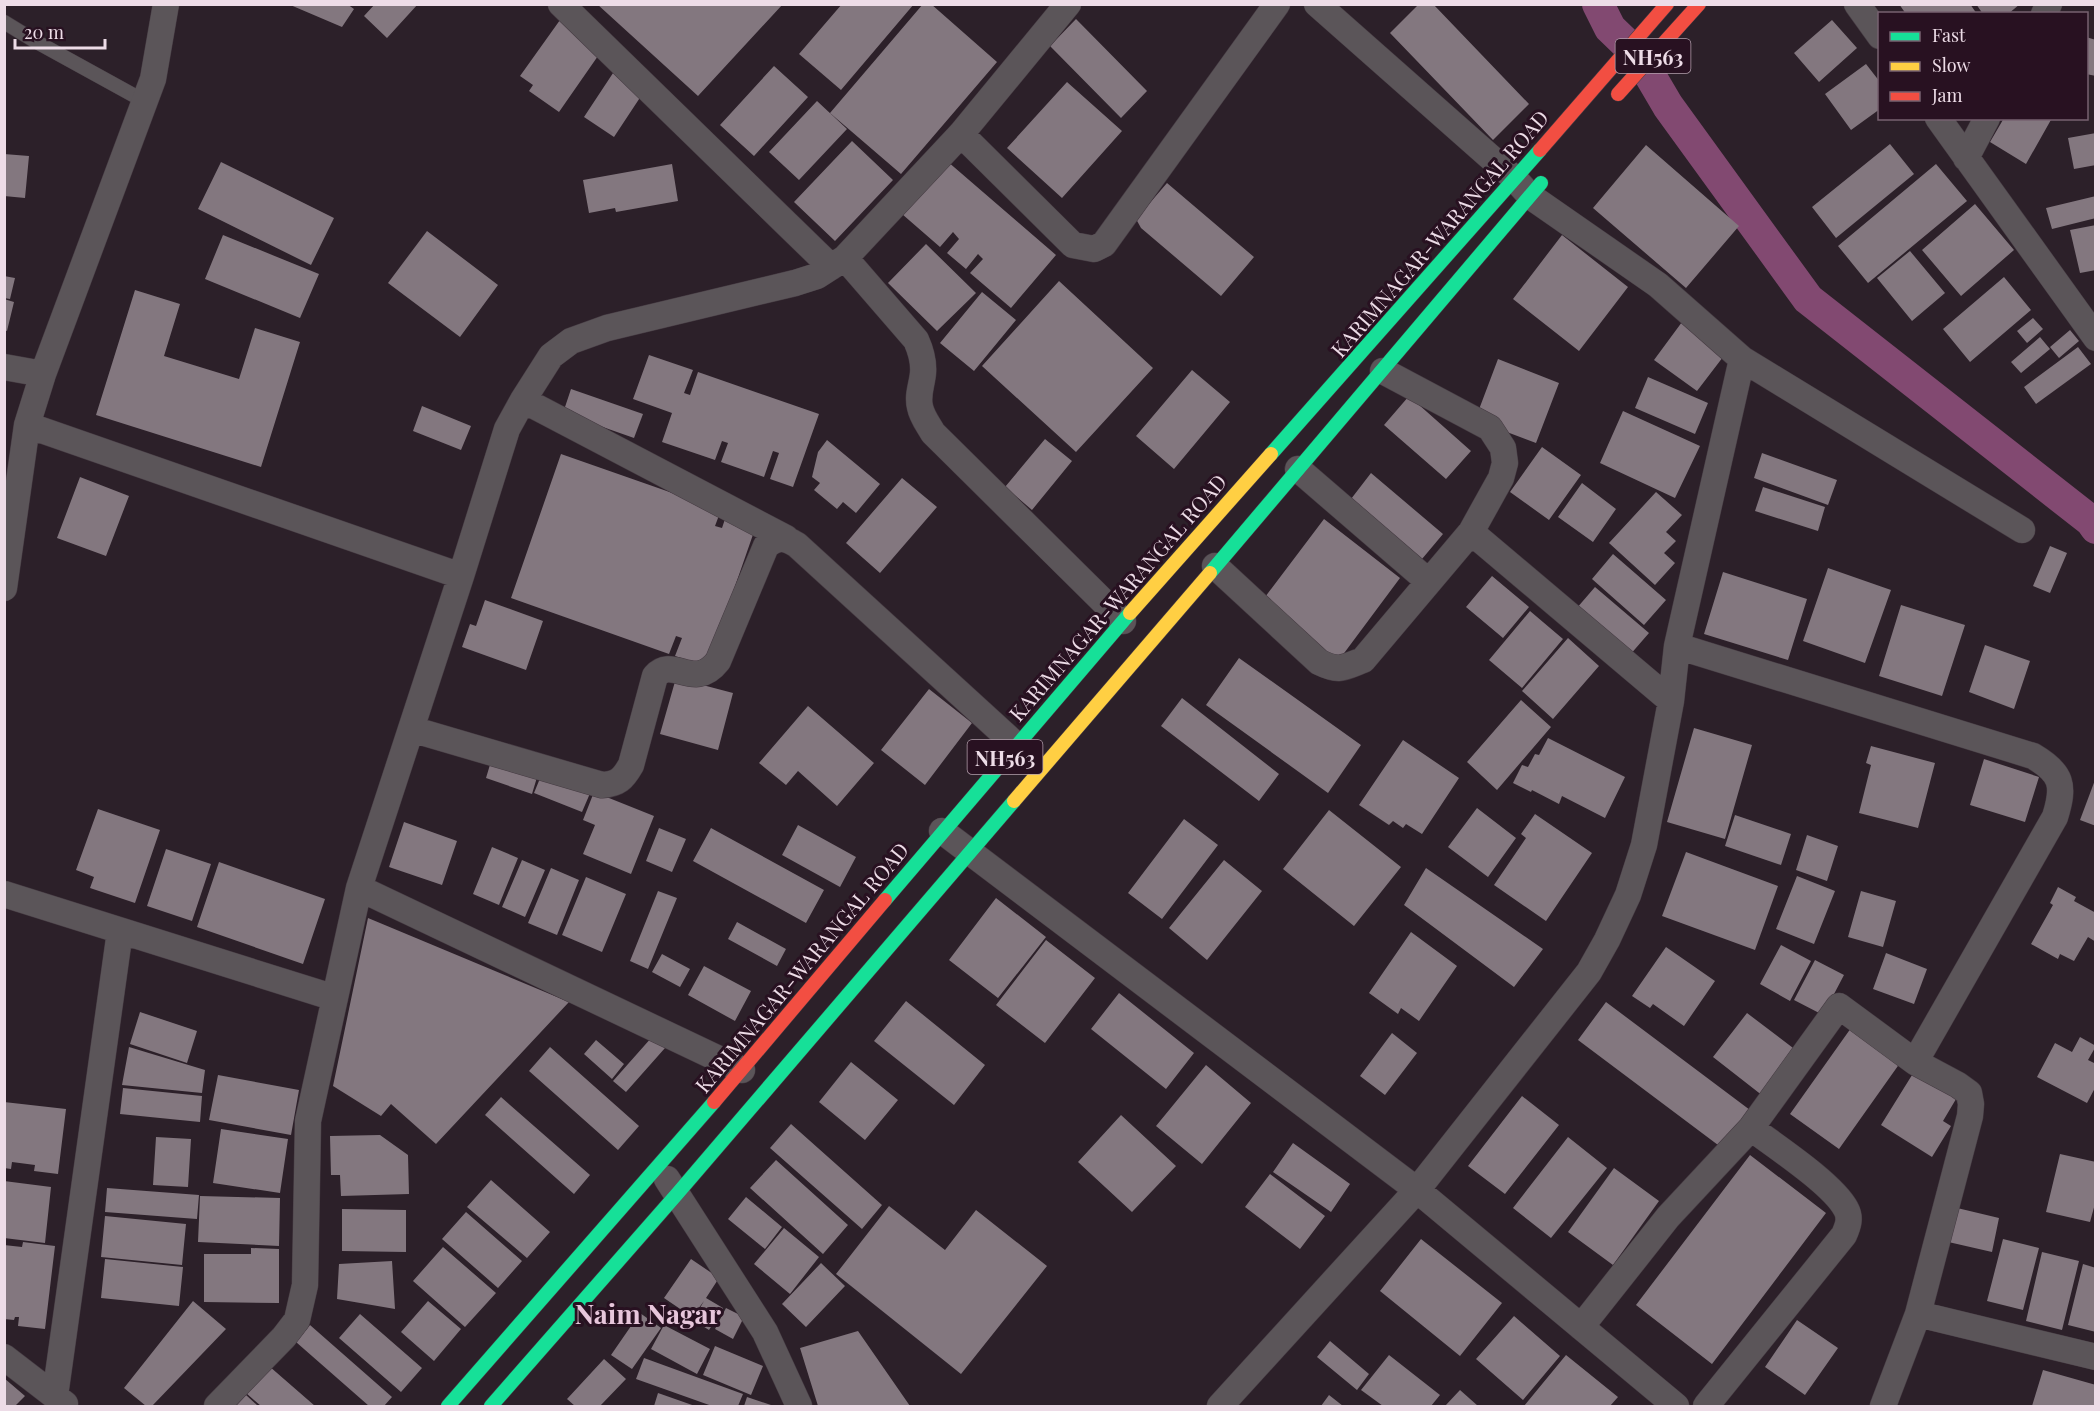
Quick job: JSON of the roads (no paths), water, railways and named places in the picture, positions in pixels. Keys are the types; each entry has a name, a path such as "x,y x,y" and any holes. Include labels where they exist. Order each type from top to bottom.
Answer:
{"highway":[{"name":"KARIMNAGAR-WARANGAL ROAD","path":"491,1407 677,1194 1383,371 1523,188 1589,93 1667,4"},
{"name":"NH563","path":"1606,107 1699,4"},
{"name":"KARIMNAGAR-WARANGAL ROAD","path":"448,1407 742,1070 942,831 1123,621 1523,188 1552,171"}],"street":[{"path":"4,588 27,425 43,374 153,79 166,4"},
{"path":"561,4 838,262 916,340 922,354 923,372 919,390 919,405 923,418 933,433 1123,621"},
{"path":"217,1407 284,1337 297,1320 305,1285 308,1121 359,888 507,429 523,400 551,356 571,340 607,328 795,283 817,276 838,262 961,134 1068,4"},
{"path":"961,134 1073,245 1094,249 1104,244 1277,4"},
{"path":"1317,4 1523,188 1658,285 1742,359 2022,530"},
{"path":"1857,4 1878,33"},
{"path":"1939,120 2096,338"},
{"path":"1966,158 1986,120"},
{"path":"1220,1407 1417,1190 1589,972 1607,940 1628,895 1644,845 1671,701 1677,645 1742,359"},
{"path":"4,367 43,374"},
{"path":"1215,566 1319,662 1333,669 1346,667 1363,660 1471,532 1501,478 1505,463 1503,448 1490,428 1383,371"},
{"path":"523,400 797,545 1016,745"},
{"path":"27,425 461,576"},
{"path":"1298,469 1429,582"},
{"path":"1471,532 1671,701"},
{"path":"411,729 602,785 613,784 624,778 631,765 655,676 660,670 668,669 701,675 711,670 718,661 766,546 776,539 786,538"},
{"path":"1677,645 2033,756 2048,765 2057,777 2062,793 2055,817 1915,1062"},
{"path":"942,831 1417,1190 1676,1407"},
{"path":"359,888 742,1070"},
{"path":"4,894 335,998"},
{"path":"61,1401 120,931"},
{"path":"1581,1327 1668,1216 1751,1128 1839,1006 1915,1062 1958,1085 1969,1094 1971,1104 1970,1116 1918,1314 1883,1407"},
{"path":"1706,1407 1844,1235 1849,1224 1847,1210 1835,1193 1751,1128"},
{"path":"659,1166 765,1332 799,1407"},
{"path":"1918,1314 2096,1357"},
{"path":"4,1357 61,1401"}],"lane":[{"path":"4,22 144,101"}],"waterway":[{"path":"1598,4 1610,28 1638,55 1668,106 1808,299 2091,521 2096,528"}],"district":[{"name":"Naim Nagar","path":"648,1313"}]}
